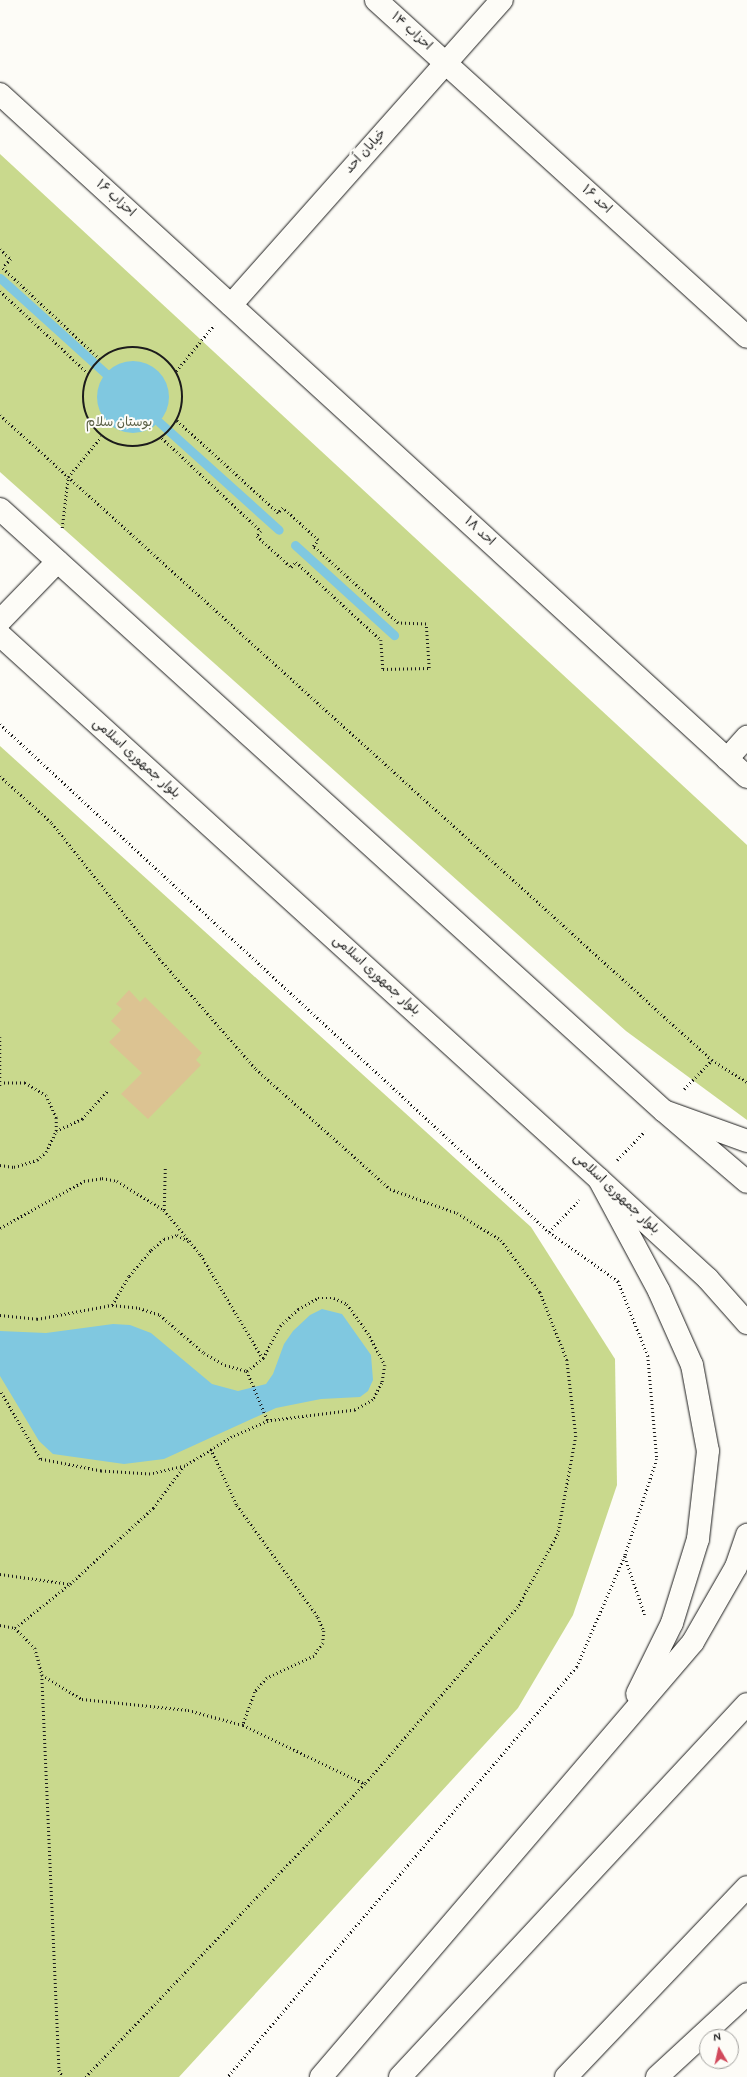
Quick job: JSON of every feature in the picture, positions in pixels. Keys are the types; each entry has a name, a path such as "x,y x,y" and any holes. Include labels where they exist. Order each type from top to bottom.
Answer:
{"main road":[{"name":"احزاب ۱۴","path":"376,0 446,63"},
{"name":"خیابان اُحد","path":"231,305 502,0"},
{"name":"احد ۱۶","path":"446,63 747,337"},
{"name":"احزاب ۱۶","path":"0,94 231,305"},
{"name":"احد ۱۸","path":"231,305 747,777"},
{"path":"0,509 664,1111 747,1182"},
{"path":"0,621 58,561"},
{"name":"بلوار جمهوری اسلامی","path":"0,635 600,1179 708,1279 747,1323"},
{"path":"727,759 747,736"},
{"path":"664,1111 747,1141"},
{"path":"600,1179 659,1291 692,1365 708,1451 696,1547 672,1623 625,1720"},
{"path":"321,2077 693,1642 736,1567 747,1535"},
{"path":"400,2077 747,1704"},
{"path":"566,2077 747,1887"},
{"path":"656,2077 747,1994"}],"path":[{"path":"0,249 11,259 3,268 100,359"},
{"path":"0,291 88,373"},
{"path":"176,371 231,305"},
{"path":"132,347 144,348 165,358 176,371 183,387 183,405 177,422 162,438 148,445 131,448 115,444 101,436 90,423 83,407 83,390 88,373 100,359 115,350 132,347"},
{"path":"0,415 712,1060 747,1082"},
{"path":"162,438 262,531 257,536 291,567 296,562 381,640 383,669 429,668 426,624 398,623 314,546 318,540 283,508 278,513 177,422"},
{"path":"58,561 68,477 101,436"},
{"path":"0,724 549,1232 618,1281 648,1356 657,1459 625,1556 577,1667 228,2077"},
{"path":"0,776 52,823 160,959 256,1069 390,1189 457,1213 500,1240 540,1292 567,1360 576,1436 558,1534 518,1607 365,1784 86,2077"},
{"path":"0,1037 0,1088"},
{"path":"549,1232 712,1060"},
{"path":"0,1165 14,1167 36,1160 46,1152 56,1131 56,1118 46,1096 25,1083 1,1083"},
{"path":"56,1131 82,1119 107,1091"},
{"path":"164,1168 164,1210"},
{"path":"0,1228 69,1187 84,1181 102,1178 117,1181 164,1210 190,1241 201,1255 263,1358"},
{"path":"112,1305 129,1276 151,1250 164,1239 177,1235 190,1241"},
{"path":"0,1391 40,1459 101,1471 150,1474 185,1466 212,1449 268,1421 355,1410 373,1400 382,1383 385,1365 368,1333 347,1304 334,1298 318,1298 298,1309 280,1326 263,1358 247,1371"},
{"path":"0,1315 37,1319 112,1305 139,1308 160,1315 204,1353 225,1365 247,1371"},
{"path":"247,1371 268,1421"},
{"path":"212,1449 237,1504 318,1617 324,1631 323,1643 314,1656 267,1678 255,1692 243,1725"},
{"path":"15,1628 70,1584 153,1508 185,1466"},
{"path":"625,1556 645,1615"},
{"path":"0,1574 70,1584"},
{"path":"0,1626 15,1628 35,1648 42,1675 59,2070 63,2077"},
{"path":"42,1675 82,1699 188,1710 243,1725 365,1784"}],"green space":[{"name":"بوستان سلام","path":"0,154 747,845 747,1120 626,1031 0,472"},
{"path":"0,746 531,1227 615,1359 617,1485 573,1615 518,1708 179,2077 0,2077"}],"water":[{"path":"133,361 147,364 159,371 166,383 169,397 166,411 159,423 147,430 133,433 119,430 107,423 100,411 97,397 100,383 107,371 119,364"},
{"path":"322,1309 342,1314 371,1355 373,1380 368,1391 360,1397 321,1399 276,1408 164,1459 124,1464 53,1454 39,1441 0,1376 0,1331 46,1333 113,1324 130,1325 151,1333 212,1384 238,1391 266,1384 273,1374 284,1344 293,1331 310,1315"}],"building":[{"path":"129,990 140,1002 145,997 202,1053 196,1060 201,1065 148,1119 121,1094 142,1073 109,1042 121,1030 111,1021 122,1009 116,1004"}],"waterway":[{"path":"0,278 105,373"},
{"path":"159,422 279,530"},
{"path":"295,545 394,635"}]}
